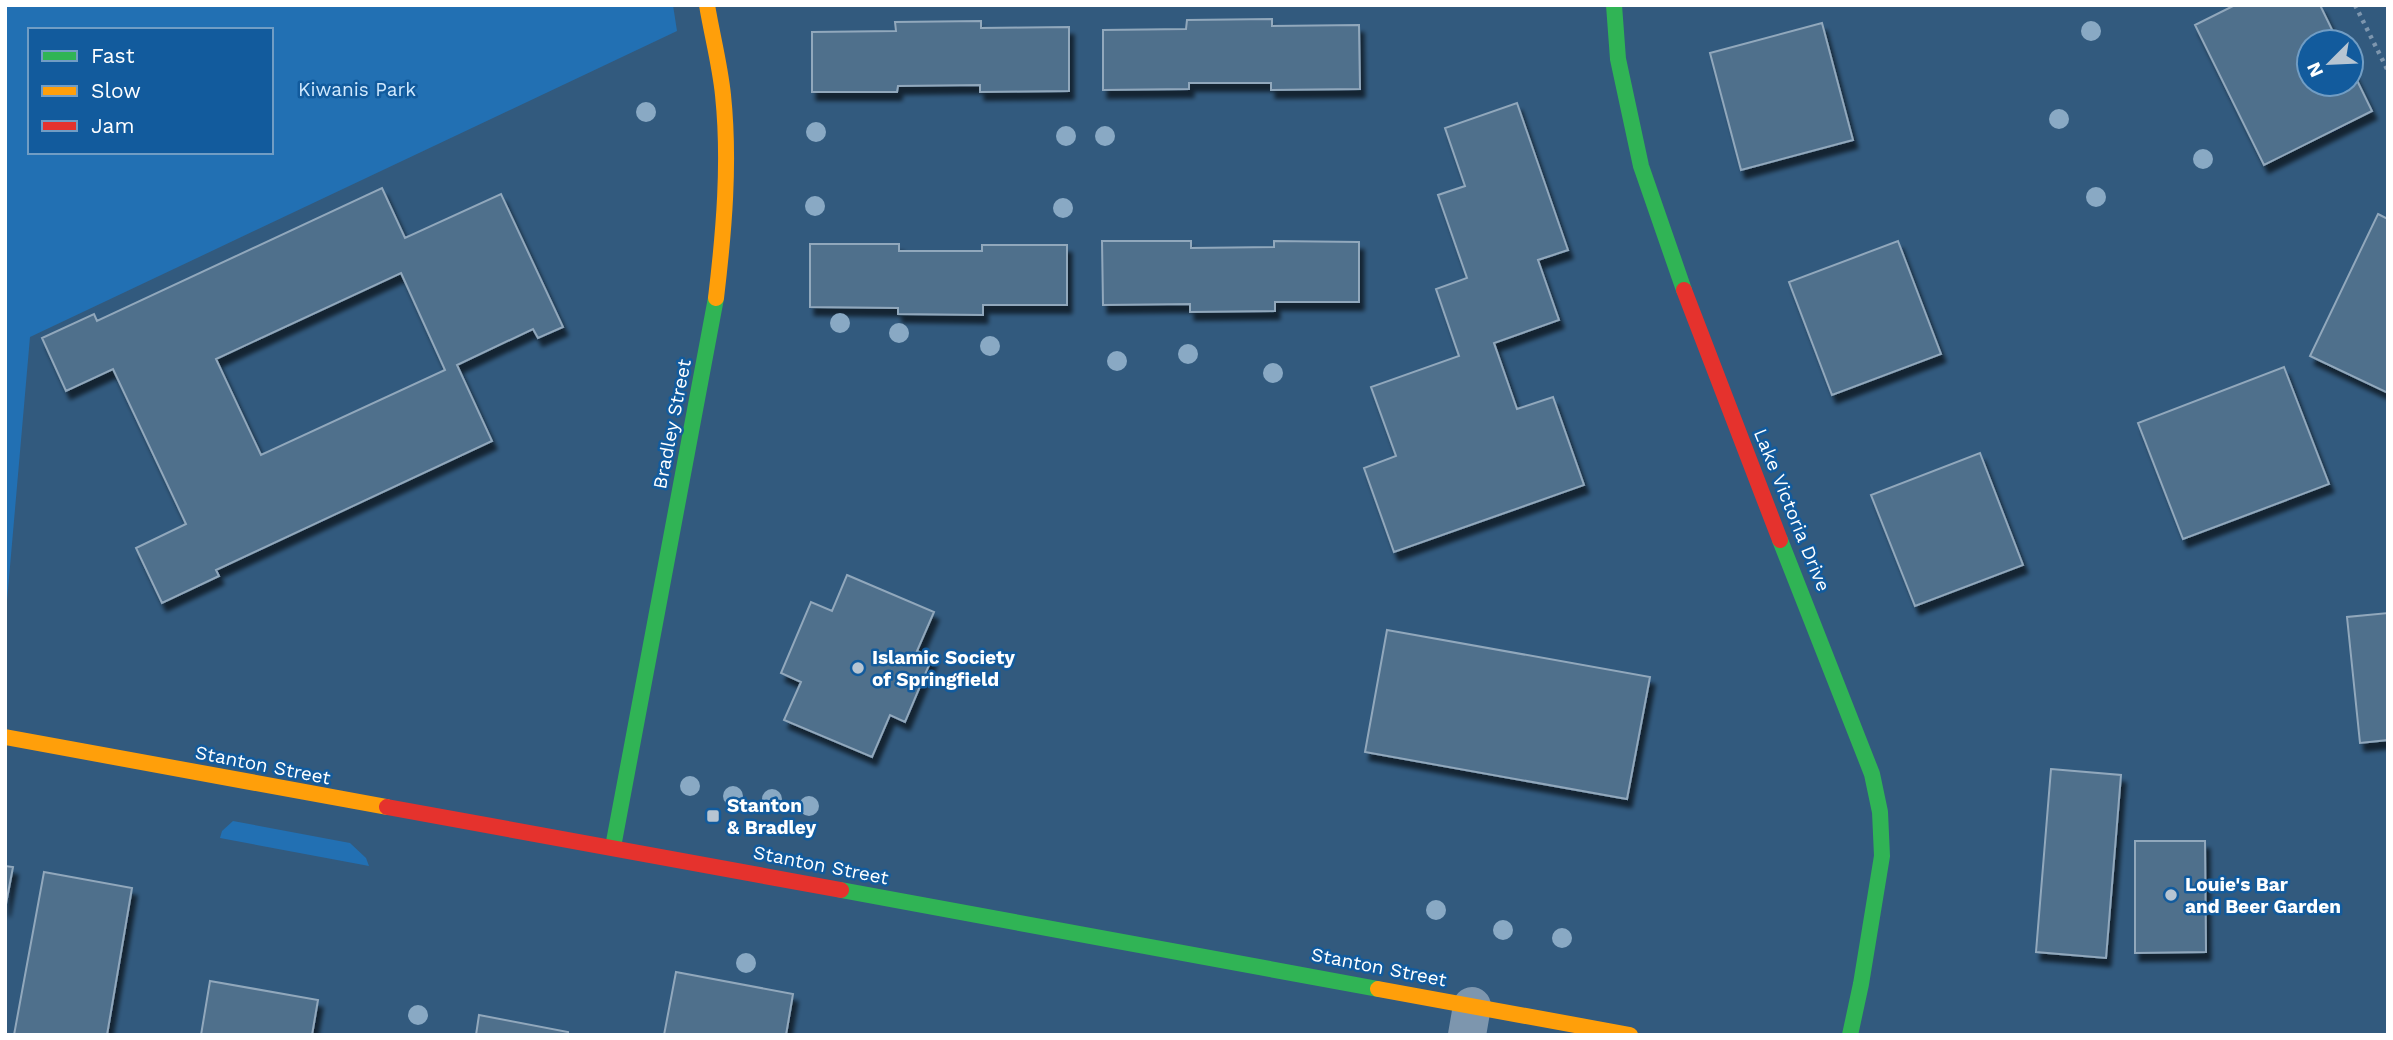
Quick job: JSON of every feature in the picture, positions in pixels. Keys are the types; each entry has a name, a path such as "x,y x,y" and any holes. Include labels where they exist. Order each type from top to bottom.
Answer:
{"street":[{"name":"Bradley Street","path":"613,847 713,319 723,239 726,149 723,94 707,5"},
{"name":"Lake Victoria Drive","path":"1614,5 1618,59 1641,166 1713,369 1872,774 1880,812 1882,856 1850,1035"},
{"name":"Stanton Street","path":"5,737 407,813 613,847 1470,1021 1630,1035"}],"path":[{"path":"2355,5 2388,71"}],"green space":[{"name":"Kiwanis Park","path":"5,5 673,5 677,31 30,337 5,624"},
{"path":"233,821 350,843 366,858 369,866 220,838 222,831"}],"building":[{"path":"2235,5 2320,5 2331,28 2295,28 2295,98 2365,97 2372,111 2264,165 2195,25"},
{"path":"1272,19 1272,26 1359,25 1360,89 1271,90 1271,83 1189,83 1189,89 1103,90 1103,30 1186,29 1187,20"},
{"path":"981,21 981,28 1069,27 1069,91 980,92 980,85 898,86 897,92 812,92 812,32 896,31 895,22"},
{"path":"1822,23 1853,140 1741,170 1710,53"},
{"path":"1517,103 1568,250 1538,260 1559,320 1494,343 1517,409 1553,397 1584,485 1394,552 1364,468 1396,456 1371,387 1459,356 1436,289 1467,278 1438,195 1465,186 1445,128"},
{"path":"382,188 405,238 501,194 563,327 538,338 533,329 457,365 492,441 216,570 219,576 162,603 136,548 186,524 113,369 66,391 42,338 94,314 97,321","holes":["401,273 445,370 261,455 216,359"]},
{"path":"2378,214 2388,219 2388,393 2310,356"},
{"path":"1102,241 1191,241 1191,248 1274,247 1274,241 1359,242 1359,302 1275,302 1275,311 1190,312 1190,304 1103,305"},
{"path":"1898,241 1941,354 1832,395 1789,282"},
{"path":"810,244 899,244 899,251 982,251 982,245 1067,245 1067,305 983,305 983,315 898,314 898,308 810,307"},
{"path":"2284,367 2329,484 2183,539 2138,423"},
{"path":"1980,453 2023,565 1915,606 1871,495"},
{"path":"847,575 934,612 917,651 932,658 905,722 890,715 872,757 784,720 801,682 781,673 811,602 832,611"},
{"path":"2388,613 2388,740 2360,743 2347,617"},
{"path":"1387,630 1650,677 1627,799 1365,752"},
{"path":"2051,769 2121,775 2106,958 2036,952"},
{"path":"2135,841 2205,841 2206,952 2135,953"},
{"path":"5,866 13,867 5,909"},
{"path":"44,872 132,888 107,1035 14,1035"},
{"path":"676,972 793,994 786,1035 664,1035"},
{"path":"210,981 318,1000 312,1035 201,1035"},
{"path":"479,1015 568,1032 568,1035 476,1035"}],"traffic: fast":[{"path":"1614,5 1618,59 1641,166 1684,290"},
{"path":"613,847 716,298"},
{"path":"1780,540 1872,774 1880,812 1882,856 1850,1035"},
{"path":"841,890 1378,989"}],"traffic: slow":[{"path":"707,5 722,84 726,146 724,222 716,298"},
{"path":"5,737 387,807"},
{"path":"1378,989 1630,1035"}],"traffic: jam":[{"path":"1684,290 1780,540"},
{"path":"387,807 841,890"}],"place":[{"name":"Islamic Society of Springfield","path":"858,668"},
{"name":"Stanton & Bradley","path":"713,816"},
{"name":"Louie's Bar and Beer Garden","path":"2171,895"}]}
